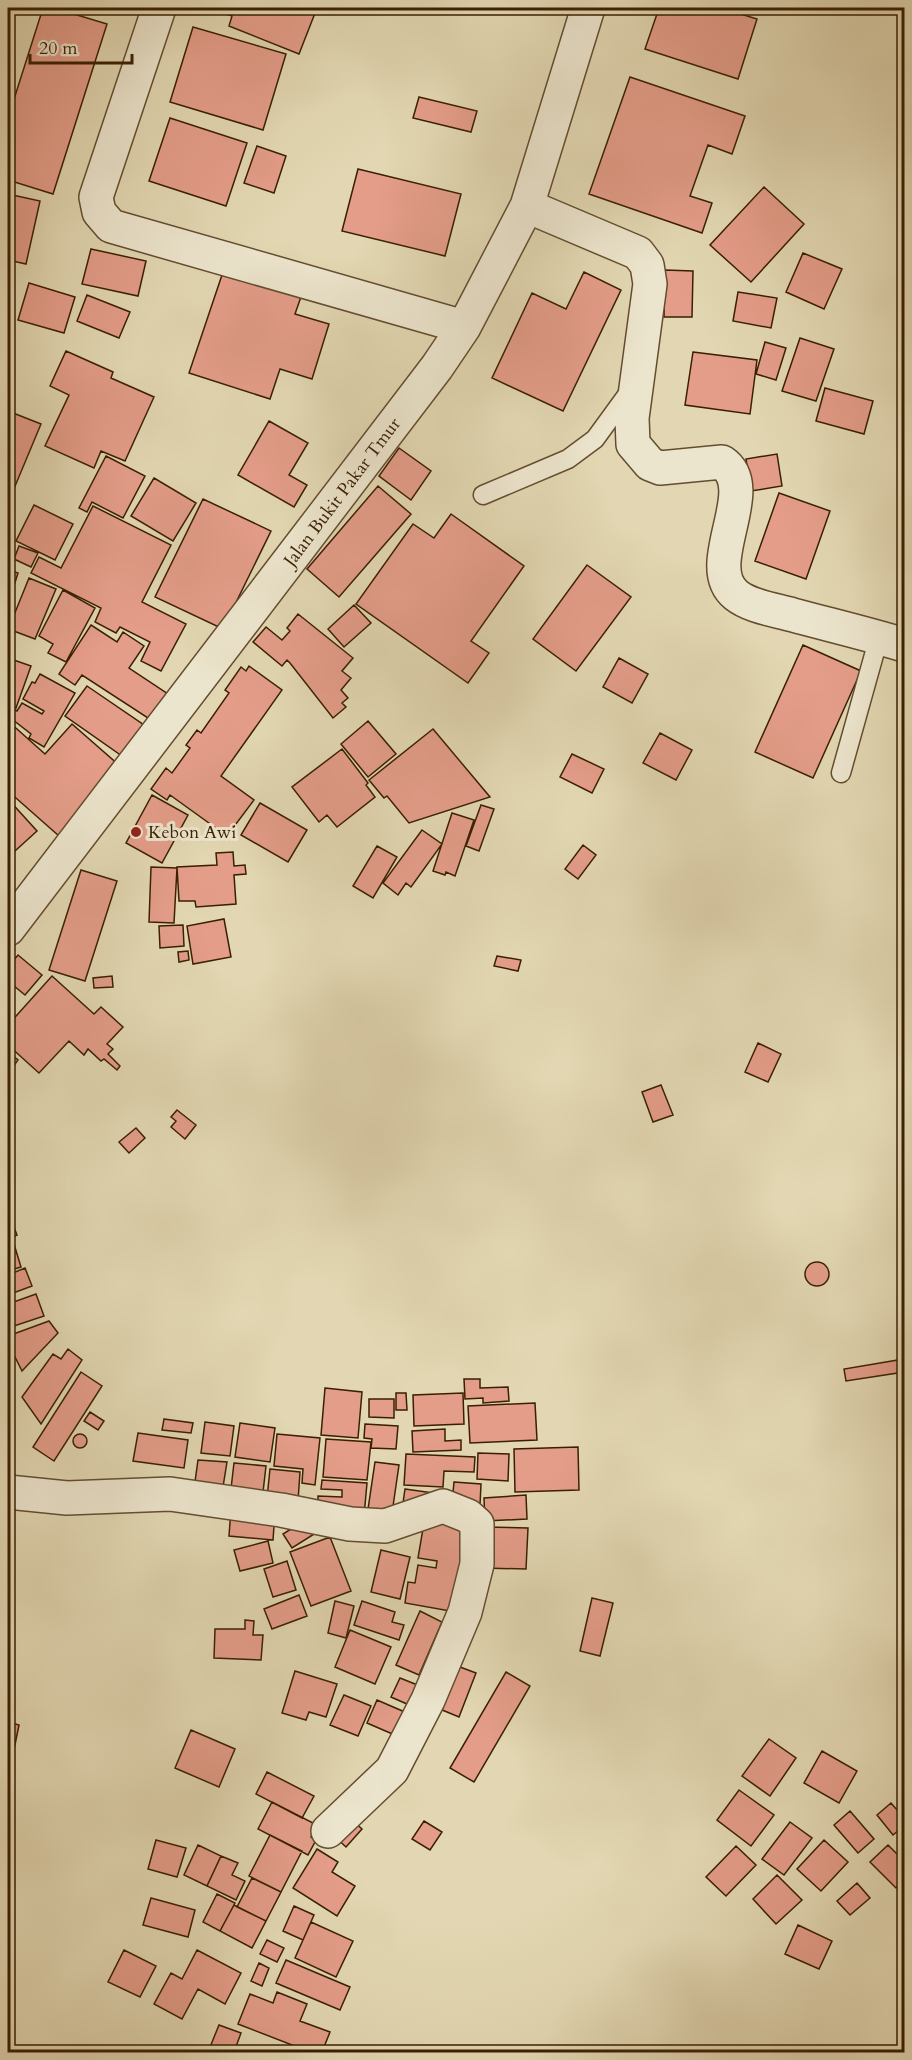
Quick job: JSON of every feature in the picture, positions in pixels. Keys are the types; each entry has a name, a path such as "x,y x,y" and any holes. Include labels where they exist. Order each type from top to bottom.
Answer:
{"street":[{"path":"159,8 96,198 99,212 111,226 464,327"},
{"name":"Jalan Bukit Pakar Tmur","path":"8,928 438,367 464,327 527,206 588,8"},
{"path":"527,206 638,253 647,265 650,284 632,418 633,444 637,452 650,464 660,468 722,462 737,478 727,541 725,576 737,596 764,607 892,641"},
{"path":"8,1492 67,1498 170,1494 281,1510 350,1524 385,1526 443,1506 468,1516 477,1524 477,1564 465,1612 428,1700 392,1770 327,1831"}],"lane":[{"path":"483,495 568,459 595,439 611,420 637,380"},
{"path":"841,772 892,641"}],"building":[{"path":"43,8 54,8 107,24 53,194 8,180 8,118"},
{"path":"210,8 317,8 299,54 229,26 232,16"},
{"path":"659,8 721,8 757,19 738,79 645,49"},
{"path":"193,27 286,54 263,130 170,102"},
{"path":"630,77 745,116 732,154 708,145 690,196 712,203 702,233 589,194"},
{"path":"419,97 477,111 471,132 413,118"},
{"path":"170,118 247,143 226,206 149,181"},
{"path":"257,146 286,156 274,193 244,183"},
{"path":"358,169 461,194 445,256 342,231"},
{"path":"764,187 804,224 751,282 710,245"},
{"path":"8,194 40,201 26,264 8,260"},
{"path":"91,249 146,261 138,296 82,284"},
{"path":"803,253 842,269 824,309 786,292"},
{"path":"224,269 302,294 295,314 329,324 312,379 280,369 270,399 189,373"},
{"path":"665,270 693,271 692,317 664,317"},
{"path":"584,272 621,290 563,411 492,378 532,293 566,309"},
{"path":"29,283 75,297 64,333 18,320"},
{"path":"738,292 777,298 771,328 733,321"},
{"path":"87,295 130,312 119,338 77,321"},
{"path":"800,338 834,349 816,401 782,391"},
{"path":"765,342 786,348 776,380 756,374"},
{"path":"66,351 113,372 111,378 154,397 125,461 101,451 94,468 45,446 69,395 50,386"},
{"path":"693,352 757,360 750,414 685,405"},
{"path":"825,388 873,401 864,434 816,421"},
{"path":"8,411 41,424 8,503"},
{"path":"269,421 308,443 289,475 307,485 294,507 238,475"},
{"path":"399,448 431,471 411,500 379,476"},
{"path":"777,454 782,486 751,491 746,459"},
{"path":"106,456 145,476 123,518 92,502 87,512 79,508"},
{"path":"154,478 196,503 173,541 131,516"},
{"path":"378,486 411,514 339,597 307,569"},
{"path":"779,493 830,511 806,579 755,561"},
{"path":"203,499 271,531 223,629 155,597"},
{"path":"34,505 73,524 55,560 16,541"},
{"path":"93,506 171,545 142,602 186,624 161,671 141,661 150,642 120,627 116,633 95,622 101,608 31,573 39,557 61,568"},
{"path":"451,514 524,566 471,641 489,653 468,683 356,604 413,524 434,538"},
{"path":"19,546 38,553 31,567 14,559"},
{"path":"587,565 631,597 576,671 533,639"},
{"path":"8,570 18,573 8,605"},
{"path":"29,578 56,589 35,639 11,630 14,622 12,620"},
{"path":"63,590 95,608 66,662 48,653 53,644 39,636"},
{"path":"354,605 371,623 344,647 328,629"},
{"path":"298,614 353,658 342,671 351,678 341,690 348,698 342,703 346,707 333,718 287,660 282,666 253,642 266,627 282,640 290,631 287,628"},
{"path":"91,625 117,642 123,632 144,646 129,668 168,694 151,720 82,675 75,685 59,674"},
{"path":"803,645 861,671 813,778 755,752"},
{"path":"8,658 31,666 16,708 8,705"},
{"path":"619,658 648,674 632,703 603,687"},
{"path":"249,666 282,690 221,776 254,800 227,836 170,795 167,800 151,789 166,768 172,773 190,748 186,745 197,730 201,733 229,693 225,690 241,667 246,671"},
{"path":"40,674 75,693 44,747 29,738 31,734 8,716 10,707 17,711 22,703 42,714 44,711 23,699 32,682 35,683"},
{"path":"87,686 144,725 122,756 65,716"},
{"path":"8,721 45,754 72,724 120,766 59,836 8,791"},
{"path":"368,721 396,754 368,777 341,744"},
{"path":"433,729 490,797 409,823 387,796 384,798 369,780"},
{"path":"660,733 692,750 676,780 643,763"},
{"path":"342,749 368,783 366,785 375,797 337,827 327,815 319,822 292,787"},
{"path":"572,754 604,769 592,793 560,777"},
{"path":"152,795 188,815 162,863 126,843"},
{"path":"8,799 37,831 15,851 8,843"},
{"path":"260,803 307,830 288,862 241,835"},
{"path":"481,805 494,809 479,851 466,846"},
{"path":"452,813 474,820 455,876 446,872 445,875 433,871"},
{"path":"422,830 442,844 411,887 406,883 398,895 383,883"},
{"path":"583,845 596,855 578,879 565,869"},
{"path":"377,846 397,857 373,898 353,886"},
{"path":"233,852 234,866 245,865 246,874 234,875 236,904 196,907 195,901 179,901 177,867 217,865 216,853"},
{"path":"151,867 177,868 174,923 149,922"},
{"path":"81,870 117,881 85,981 49,970"},
{"path":"224,919 231,957 193,964 187,926"},
{"path":"183,925 184,946 160,948 159,926"},
{"path":"188,951 189,960 179,962 178,952"},
{"path":"18,955 42,975 25,995 8,981 8,967"},
{"path":"497,956 521,960 518,971 494,966"},
{"path":"52,976 94,1014 101,1007 123,1027 107,1044 113,1049 108,1054 120,1066 117,1070 104,1059 101,1061 88,1049 84,1055 69,1041 39,1073 8,1045 8,1025"},
{"path":"112,976 113,987 94,988 93,978"},
{"path":"758,1043 781,1054 768,1082 745,1072"},
{"path":"8,1052 18,1060 8,1074"},
{"path":"661,1085 673,1115 653,1122 642,1092"},
{"path":"177,1110 196,1125 185,1139 171,1127 176,1121 171,1117"},
{"path":"136,1128 145,1138 129,1153 119,1142"},
{"path":"8,1211 17,1235 8,1239"},
{"path":"14,1244 21,1267 8,1271 8,1246"},
{"path":"817,1262 826,1265 829,1274 826,1283 817,1286 808,1283 805,1274 808,1265"},
{"path":"25,1268 32,1286 8,1295 8,1275"},
{"path":"36,1294 44,1316 8,1328 8,1304"},
{"path":"49,1321 58,1333 22,1371 8,1343 8,1336"},
{"path":"68,1349 82,1360 41,1424 22,1397 53,1354 61,1359"},
{"path":"904,1359 904,1372 846,1381 844,1369"},
{"path":"81,1372 102,1386 54,1461 33,1447"},
{"path":"464,1379 480,1379 480,1388 508,1387 509,1401 483,1403 483,1398 465,1399"},
{"path":"325,1388 362,1392 358,1438 321,1435"},
{"path":"396,1393 406,1393 407,1410 396,1410"},
{"path":"463,1393 464,1424 414,1426 413,1395"},
{"path":"369,1399 394,1399 394,1418 369,1417"},
{"path":"535,1403 537,1440 470,1443 468,1406"},
{"path":"90,1412 104,1421 98,1430 84,1421"},
{"path":"164,1419 193,1423 191,1433 162,1430"},
{"path":"205,1422 234,1426 230,1456 201,1453"},
{"path":"240,1423 275,1428 270,1462 235,1457"},
{"path":"365,1424 398,1426 396,1449 371,1448 372,1439 364,1438"},
{"path":"445,1429 445,1441 461,1440 461,1450 413,1452 412,1431"},
{"path":"138,1433 188,1440 184,1468 133,1461"},
{"path":"77,1434 83,1434 87,1441 83,1448 77,1448 73,1444 73,1438"},
{"path":"277,1434 320,1438 315,1485 302,1483 303,1469 274,1466"},
{"path":"326,1439 371,1442 367,1480 323,1477"},
{"path":"578,1447 579,1490 515,1492 514,1449"},
{"path":"478,1453 509,1454 508,1481 477,1479"},
{"path":"406,1454 475,1457 474,1472 444,1471 443,1487 404,1485"},
{"path":"198,1460 227,1462 222,1493 194,1489"},
{"path":"375,1462 399,1465 391,1520 367,1516"},
{"path":"234,1463 266,1466 262,1501 230,1497"},
{"path":"270,1469 300,1472 298,1501 267,1498"},
{"path":"322,1480 367,1483 364,1516 318,1514 318,1496 342,1497 342,1490 321,1489"},
{"path":"454,1482 481,1484 480,1505 452,1503"},
{"path":"405,1489 441,1494 402,1510"},
{"path":"526,1495 527,1519 485,1521 484,1498"},
{"path":"231,1509 275,1512 273,1540 229,1536"},
{"path":"310,1517 319,1531 292,1548 283,1534"},
{"path":"425,1517 464,1523 459,1604 450,1611 405,1603 408,1582 415,1583 418,1565 436,1568 437,1561 418,1558"},
{"path":"484,1527 528,1528 526,1569 483,1568"},
{"path":"330,1537 351,1591 311,1606 290,1552"},
{"path":"268,1541 273,1563 240,1571 234,1550"},
{"path":"381,1550 410,1557 400,1599 371,1592"},
{"path":"287,1561 296,1590 273,1597 264,1569"},
{"path":"299,1595 307,1616 272,1629 264,1609"},
{"path":"592,1598 613,1603 600,1656 580,1651"},
{"path":"335,1601 354,1606 346,1638 328,1633"},
{"path":"362,1601 395,1612 392,1622 404,1625 399,1640 354,1625"},
{"path":"420,1611 442,1622 419,1675 396,1665"},
{"path":"245,1620 254,1621 253,1635 263,1635 261,1660 214,1658 215,1629 245,1629"},
{"path":"904,1623 904,1654 901,1654"},
{"path":"350,1630 391,1647 375,1684 335,1667"},
{"path":"452,1664 476,1673 459,1717 435,1707"},
{"path":"295,1671 337,1684 326,1717 309,1712 306,1720 282,1713"},
{"path":"506,1672 530,1686 474,1782 450,1768"},
{"path":"400,1678 425,1688 416,1708 391,1697"},
{"path":"344,1695 371,1706 358,1736 330,1725"},
{"path":"377,1700 414,1716 404,1739 367,1723"},
{"path":"8,1722 19,1725 8,1779"},
{"path":"191,1730 235,1749 219,1787 175,1768"},
{"path":"769,1739 796,1758 770,1796 742,1776"},
{"path":"822,1751 857,1771 839,1803 804,1783"},
{"path":"267,1772 314,1796 302,1818 256,1794"},
{"path":"739,1790 774,1815 751,1846 717,1820"},
{"path":"272,1802 317,1825 311,1837 316,1840 308,1855 258,1829"},
{"path":"891,1803 904,1818 904,1826 893,1835 877,1815"},
{"path":"850,1811 874,1839 858,1853 834,1825"},
{"path":"348,1816 362,1829 346,1847 332,1834"},
{"path":"424,1821 442,1832 430,1850 412,1839"},
{"path":"790,1822 812,1838 784,1875 762,1859"},
{"path":"270,1835 302,1851 281,1892 249,1876"},
{"path":"156,1840 186,1848 177,1877 148,1869"},
{"path":"824,1840 848,1862 821,1891 797,1869"},
{"path":"198,1845 221,1856 207,1886 184,1875"},
{"path":"888,1845 904,1861 904,1879 896,1888 870,1862"},
{"path":"736,1846 756,1865 726,1896 706,1877"},
{"path":"317,1849 338,1862 332,1872 355,1886 337,1916 293,1888"},
{"path":"221,1856 238,1863 232,1875 245,1881 236,1900 207,1886"},
{"path":"777,1875 802,1900 776,1924 753,1899"},
{"path":"252,1878 281,1892 266,1921 237,1907"},
{"path":"857,1883 870,1898 850,1915 837,1901"},
{"path":"217,1894 235,1903 220,1931 203,1922"},
{"path":"151,1898 195,1910 188,1937 143,1925"},
{"path":"234,1905 266,1921 252,1948 220,1931"},
{"path":"294,1906 314,1915 303,1940 283,1931"},
{"path":"311,1922 353,1941 336,1977 295,1958"},
{"path":"798,1925 832,1941 819,1969 785,1954"},
{"path":"267,1940 284,1948 277,1962 260,1954"},
{"path":"124,1950 156,1966 140,1997 108,1982"},
{"path":"197,1950 241,1973 225,2004 198,1989 182,2019 154,2004 171,1973 182,1979"},
{"path":"286,1960 350,1987 340,2010 276,1983"},
{"path":"259,1963 269,1968 262,1986 251,1981"},
{"path":"277,1992 307,2004 300,2021 330,2032 322,2052 310,2052 238,2024 250,1994 273,2003"},
{"path":"219,2025 241,2033 234,2052 208,2052"}],"place":[{"name":"Kebon Awi","path":"136,832"}]}
